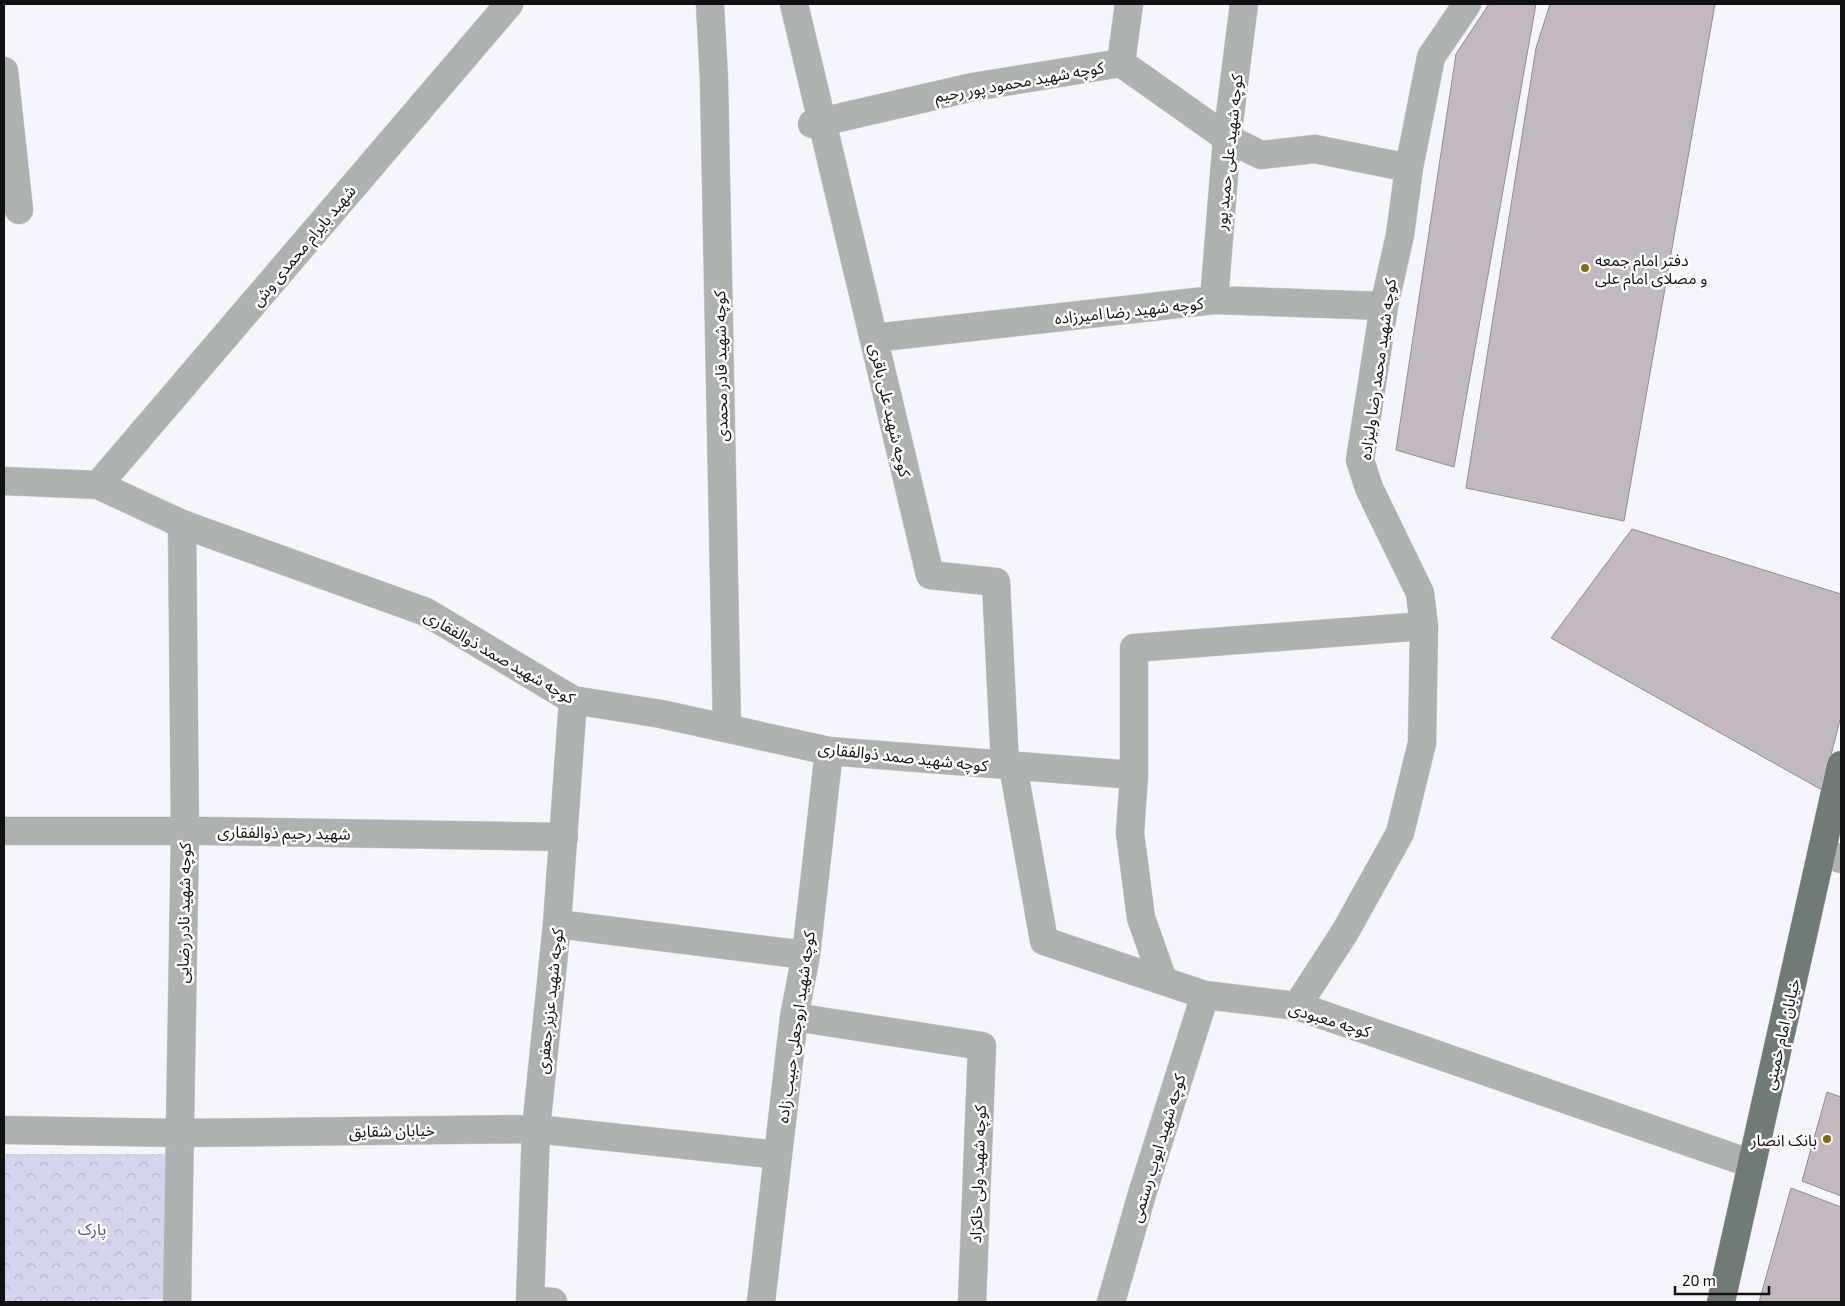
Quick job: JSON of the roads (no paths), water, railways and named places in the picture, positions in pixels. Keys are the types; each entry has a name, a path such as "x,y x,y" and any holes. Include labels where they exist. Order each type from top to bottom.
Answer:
{"main road":[{"name":"خیابان امام خمینی","path":"1721,1302 1752,1164 1832,855 1841,765"}],"street":[{"name":"شهید بایرام محمدی وش","path":"98,485 509,4"},
{"name":"کوچه شهید قادر محمدی","path":"710,4 714,90 727,728"},
{"name":"کوچه شهید علی باقری","path":"794,4 817,123 874,338 930,575 996,582 1009,766"},
{"path":"1121,64 1129,4"},
{"name":"کوچه شهید علی حمید پور","path":"1214,300 1227,138 1244,4"},
{"name":"کوچه شهید محمد رضا ولیزاده","path":"1297,1006 1346,932 1400,833 1422,742 1424,626 1420,593 1369,488 1360,460 1384,306 1400,235 1409,168 1431,57 1467,4"},
{"name":"کوچه شهید محمود پور رحیم","path":"817,123 973,87 1121,64 1227,138 1260,155 1316,149 1409,168"},
{"path":"4,71 19,210"},
{"name":"کوچه شهید رضا امیرزاده","path":"874,338 1214,300 1384,306"},
{"name":"کوچه شهید صمد ذوالفقاری","path":"4,481 98,485 182,524 426,612 573,700 727,728 829,751 1134,775"},
{"name":"کوچه شهید نادر رضایی","path":"177,1302 185,831 182,524"},
{"path":"1163,980 1141,918 1130,833 1134,775 1134,648 1424,626"},
{"name":"کوچه شهید عزیز جعفری","path":"538,1302 536,1129 557,924 573,700"},
{"name":"کوچه شهید اروجعلی حبیب زاده","path":"761,1302 794,1017 806,955 829,751"},
{"name":"کوچه معبودی","path":"1009,766 1044,942 1205,995 1297,1006 1752,1164"},
{"name":"شهید رحیم ذوالفقاری","path":"4,831 185,831 564,837"},
{"path":"557,924 806,955"},
{"name":"کوچه شهید ایوب رستمی","path":"1111,1302 1142,1194 1205,995"},
{"name":"کوچه شهید ولی خاکزاد","path":"794,1017 982,1046 972,1302"},
{"name":"خیابان شقایق","path":"4,1130 180,1133 536,1129 778,1155"}],"place":[{"name":"دفتر امام جمعه و مصلای امام علی","path":"1585,268"},
{"name":"بانک انصار","path":"1827,1139"}],"park label":[{"name":"پارک","path":"92,1228"}]}
